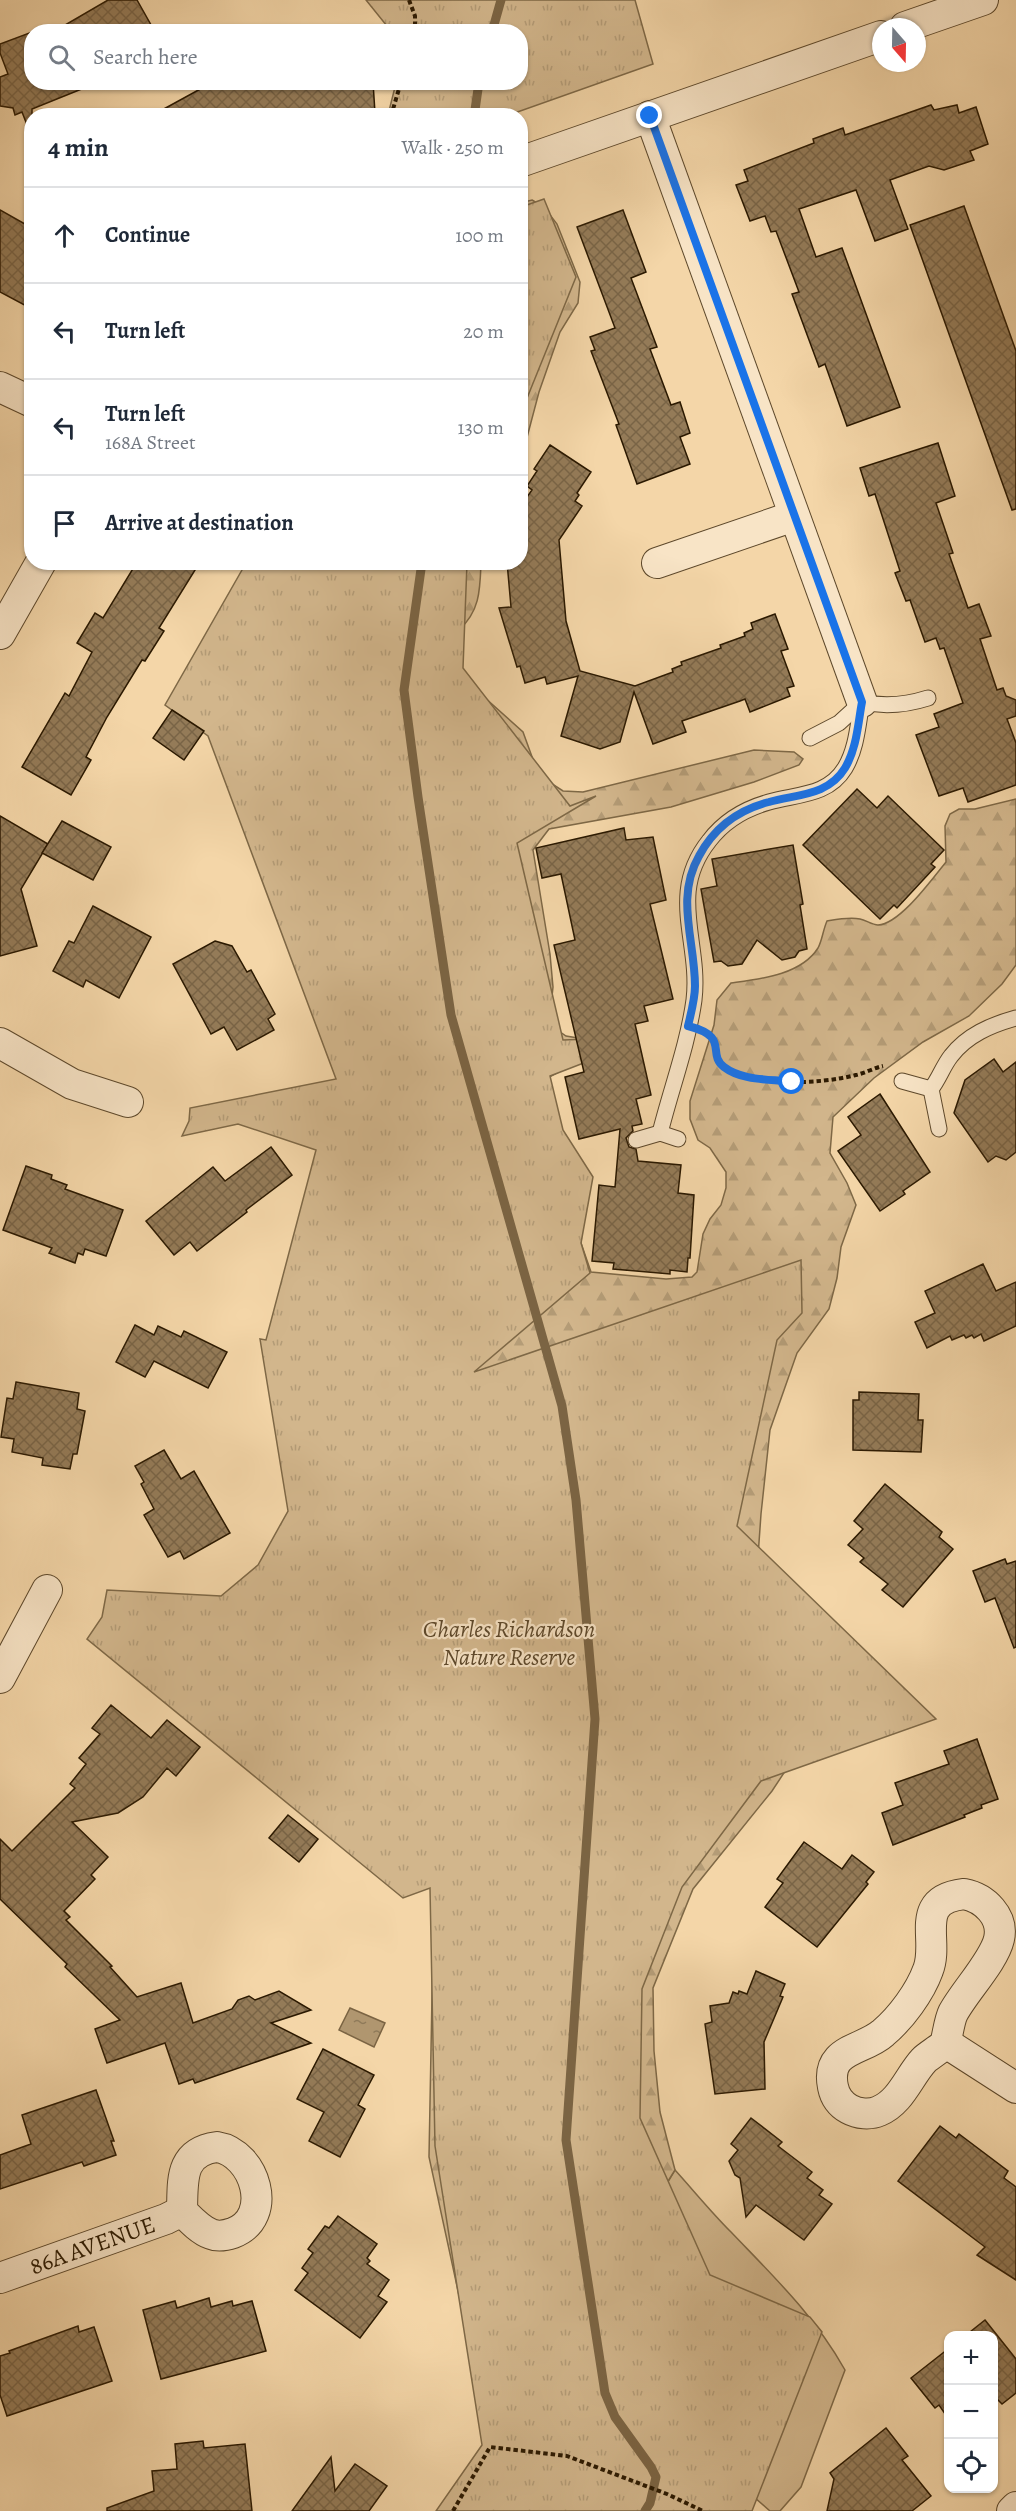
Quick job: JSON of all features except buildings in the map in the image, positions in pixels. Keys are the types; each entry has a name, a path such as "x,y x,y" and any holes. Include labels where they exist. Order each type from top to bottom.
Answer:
{"street":[{"path":"926,20 983,0"},
{"path":"528,159 872,39"},
{"path":"650,116 862,702"},
{"path":"0,387 24,398"},
{"path":"657,563 794,516"},
{"path":"0,634 36,570"},
{"path":"0,1043 72,1084 128,1102"},
{"path":"0,1678 47,1590"},
{"path":"964,1894 980,1899 991,1909 999,1925 999,1938 993,1952 951,2017 946,2043 921,2063 899,2095 879,2112 867,2114 851,2110 839,2101 835,2094 832,2077 837,2061 848,2050 877,2037 895,2020 916,1992 929,1969 930,1925 933,1914 945,1900 964,1894"},
{"path":"946,2043 1016,2088"},
{"name":"86A AVENUE","path":"0,2278 166,2219 182,2211"},
{"path":"1012,2511 1016,2506"}],"lane":[{"path":"862,702 878,705 895,704 928,698"},
{"path":"810,738 839,723 862,702"},
{"path":"660,1132 688,1026 695,988 686,901 690,877 698,858 721,826 736,815 771,801 813,793 835,779 845,768 854,746 862,702"},
{"path":"939,1129 931,1089 951,1056 971,1037 992,1025 1016,1018"},
{"path":"902,1081 931,1089"},
{"path":"636,1140 660,1132 678,1139"}],"path":[{"path":"409,0 415,16 415,24"},
{"path":"393,108 399,90"},
{"path":"688,1026 704,1030 712,1036 719,1062 725,1068 748,1077 792,1082 857,1075 890,1064"},
{"path":"453,2511 490,2447 567,2456 667,2494 703,2511"}],"green space":[{"path":"366,0 635,0 653,64 528,108 390,108 394,90 528,90 528,24 385,24"},
{"path":"544,199 576,277 528,396 528,205"},
{"path":"532,200 544,207 557,224 580,282 578,303 560,332 539,392 528,434 528,201"},
{"name":"Charles Richardson Nature Reserve","path":"242,570 467,570 463,668 570,806 596,796 517,843 563,1040 590,1039 594,1059 550,1076 563,1130 593,1177 581,1243 590,1273 474,1372 801,1260 802,1313 777,1340 737,1526 936,1719 761,1781 682,1887 642,1989 640,2118 710,2275 810,2317 822,2332 752,2511 436,2511 482,2445 435,2146 430,1888 403,1898 87,1639 102,1617 107,1590 221,1596 258,1565 288,1511 260,1339 266,1340 316,1150 238,1124 182,1136 189,1121 190,1108 336,1079 208,736 165,705"},
{"name":"Charles Richardson Nature Reserve","path":"264,570 481,570 478,600 466,623 459,630 455,659 474,688 523,732 535,765 546,780 563,791 583,792 754,750 794,752 803,759 799,765 754,782 671,807 549,829 533,850 550,954 553,987 550,1015 556,1029 566,1036 584,1039 597,1051 542,1081 584,1209 581,1243 591,1272 666,1279 692,1277 697,1272 703,1234 710,1219 721,1205 726,1188 726,1172 710,1148 698,1140 690,1119 690,1101 714,1025 717,1000 731,983 779,974 801,964 818,948 827,921 856,918 878,925 887,923 915,900 946,862 945,826 950,814 959,809 975,809 1016,799 1016,965 1002,984 969,1016 923,1042 874,1078 833,1117 830,1153 856,1205 841,1247 837,1278 829,1309 797,1353 770,1430 756,1585 805,1741 772,1791 693,1889 653,1988 654,2051 660,2112 675,2170 484,2477 486,2420 429,2157 435,1835 359,1119"},
{"path":"675,2170 807,2314 845,2370 801,2487 780,2511 770,2511 746,2490 651,2210"}],"water":[{"path":"350,2008 385,2023 374,2047 339,2030"}],"waterway":[{"path":"494,24 501,0"},
{"path":"475,108 478,90"},
{"path":"421,570 404,690 451,1015 562,1406 576,1500 595,1719 566,2140 605,2393 615,2417 656,2477 650,2503 645,2511"}],"route":[{"path":"650,116 862,702 854,746 849,761 840,774 829,784 813,793 760,804 736,815 721,826 703,848 693,867 688,887 686,908 695,988 688,1026 704,1030 712,1036 719,1062 725,1068 748,1077 792,1082"}]}
